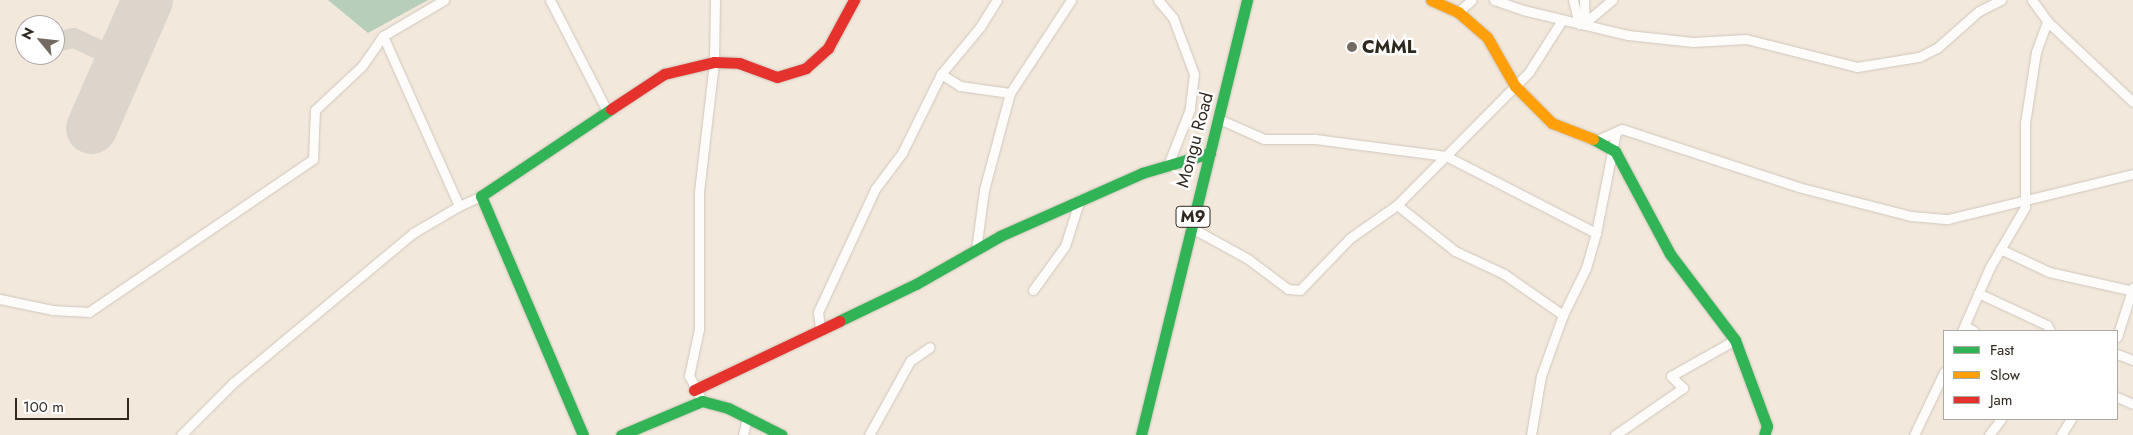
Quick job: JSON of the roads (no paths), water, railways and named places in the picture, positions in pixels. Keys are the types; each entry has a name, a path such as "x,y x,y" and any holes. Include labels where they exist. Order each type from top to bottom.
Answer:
{"street":[{"path":"0,299 52,310 89,312 313,159 316,110 362,66 384,36 444,0"},
{"path":"550,0 607,111"},
{"path":"715,0 714,62 699,192 699,329 689,376 694,390 702,401 747,417 782,435"},
{"path":"181,435 233,383 413,232 481,196 664,74 714,62 738,64 777,77 806,68 828,48 854,0"},
{"path":"820,328 818,312 875,189 902,153 941,74 980,27 997,0"},
{"path":"976,250 984,190 1010,93 1071,0"},
{"path":"1158,0 1174,18 1194,74 1190,109 1168,164"},
{"name":"Mongu Road","path":"1141,435 1190,226 1219,119 1247,0"},
{"path":"1431,0 1458,12 1487,37 1515,86 1552,123 1597,140 1615,151 1670,254 1735,340 1768,426 1764,435"},
{"path":"1458,12 1472,0"},
{"path":"1494,0 1562,20 1628,35 1693,42 1746,39 1769,43 1818,59 1857,67 1919,57 1937,48 1979,12 2001,0"},
{"path":"1573,0 1583,24"},
{"path":"1583,24 1584,0"},
{"path":"1583,24 1612,0"},
{"path":"2032,0 2047,21 2133,102"},
{"path":"1190,226 1241,255 1288,289 1300,290 1350,238 1397,205 1515,86 1539,60 1562,20"},
{"path":"1964,328 1978,293 2026,201 2023,167 2025,123 2036,52 2047,21"},
{"path":"384,36 459,206"},
{"path":"941,74 960,86 1010,93"},
{"path":"1219,119 1264,139 1315,139 1446,156 1596,233"},
{"path":"1597,140 1622,129 1660,140 1754,175 1910,216 1948,218 2026,201 2133,174"},
{"path":"1531,435 1541,376 1563,315 1586,268 1596,233 1603,189 1615,151 1616,132"},
{"path":"694,390 820,328 916,284 976,250 1080,199 1168,164 1210,153"},
{"path":"481,196 583,435"},
{"path":"1034,290 1065,246 1080,199"},
{"path":"1397,205 1455,252 1504,274 1563,315"},
{"path":"2000,249 2049,272 2133,289 2118,334"},
{"path":"1978,293 2047,325 2050,330"},
{"path":"1615,435 1683,388 1671,376 1735,340"},
{"path":"869,435 910,361 930,347"},
{"path":"2118,354 2133,360"},
{"path":"1914,435 1943,374"},
{"path":"2118,397 2133,404"},
{"path":"621,435 702,401"},
{"path":"743,435 747,417"},
{"path":"1989,435 2000,420"},
{"path":"2061,435 2070,420"}],"place":[{"name":"CMML","path":"1352,47"}]}
